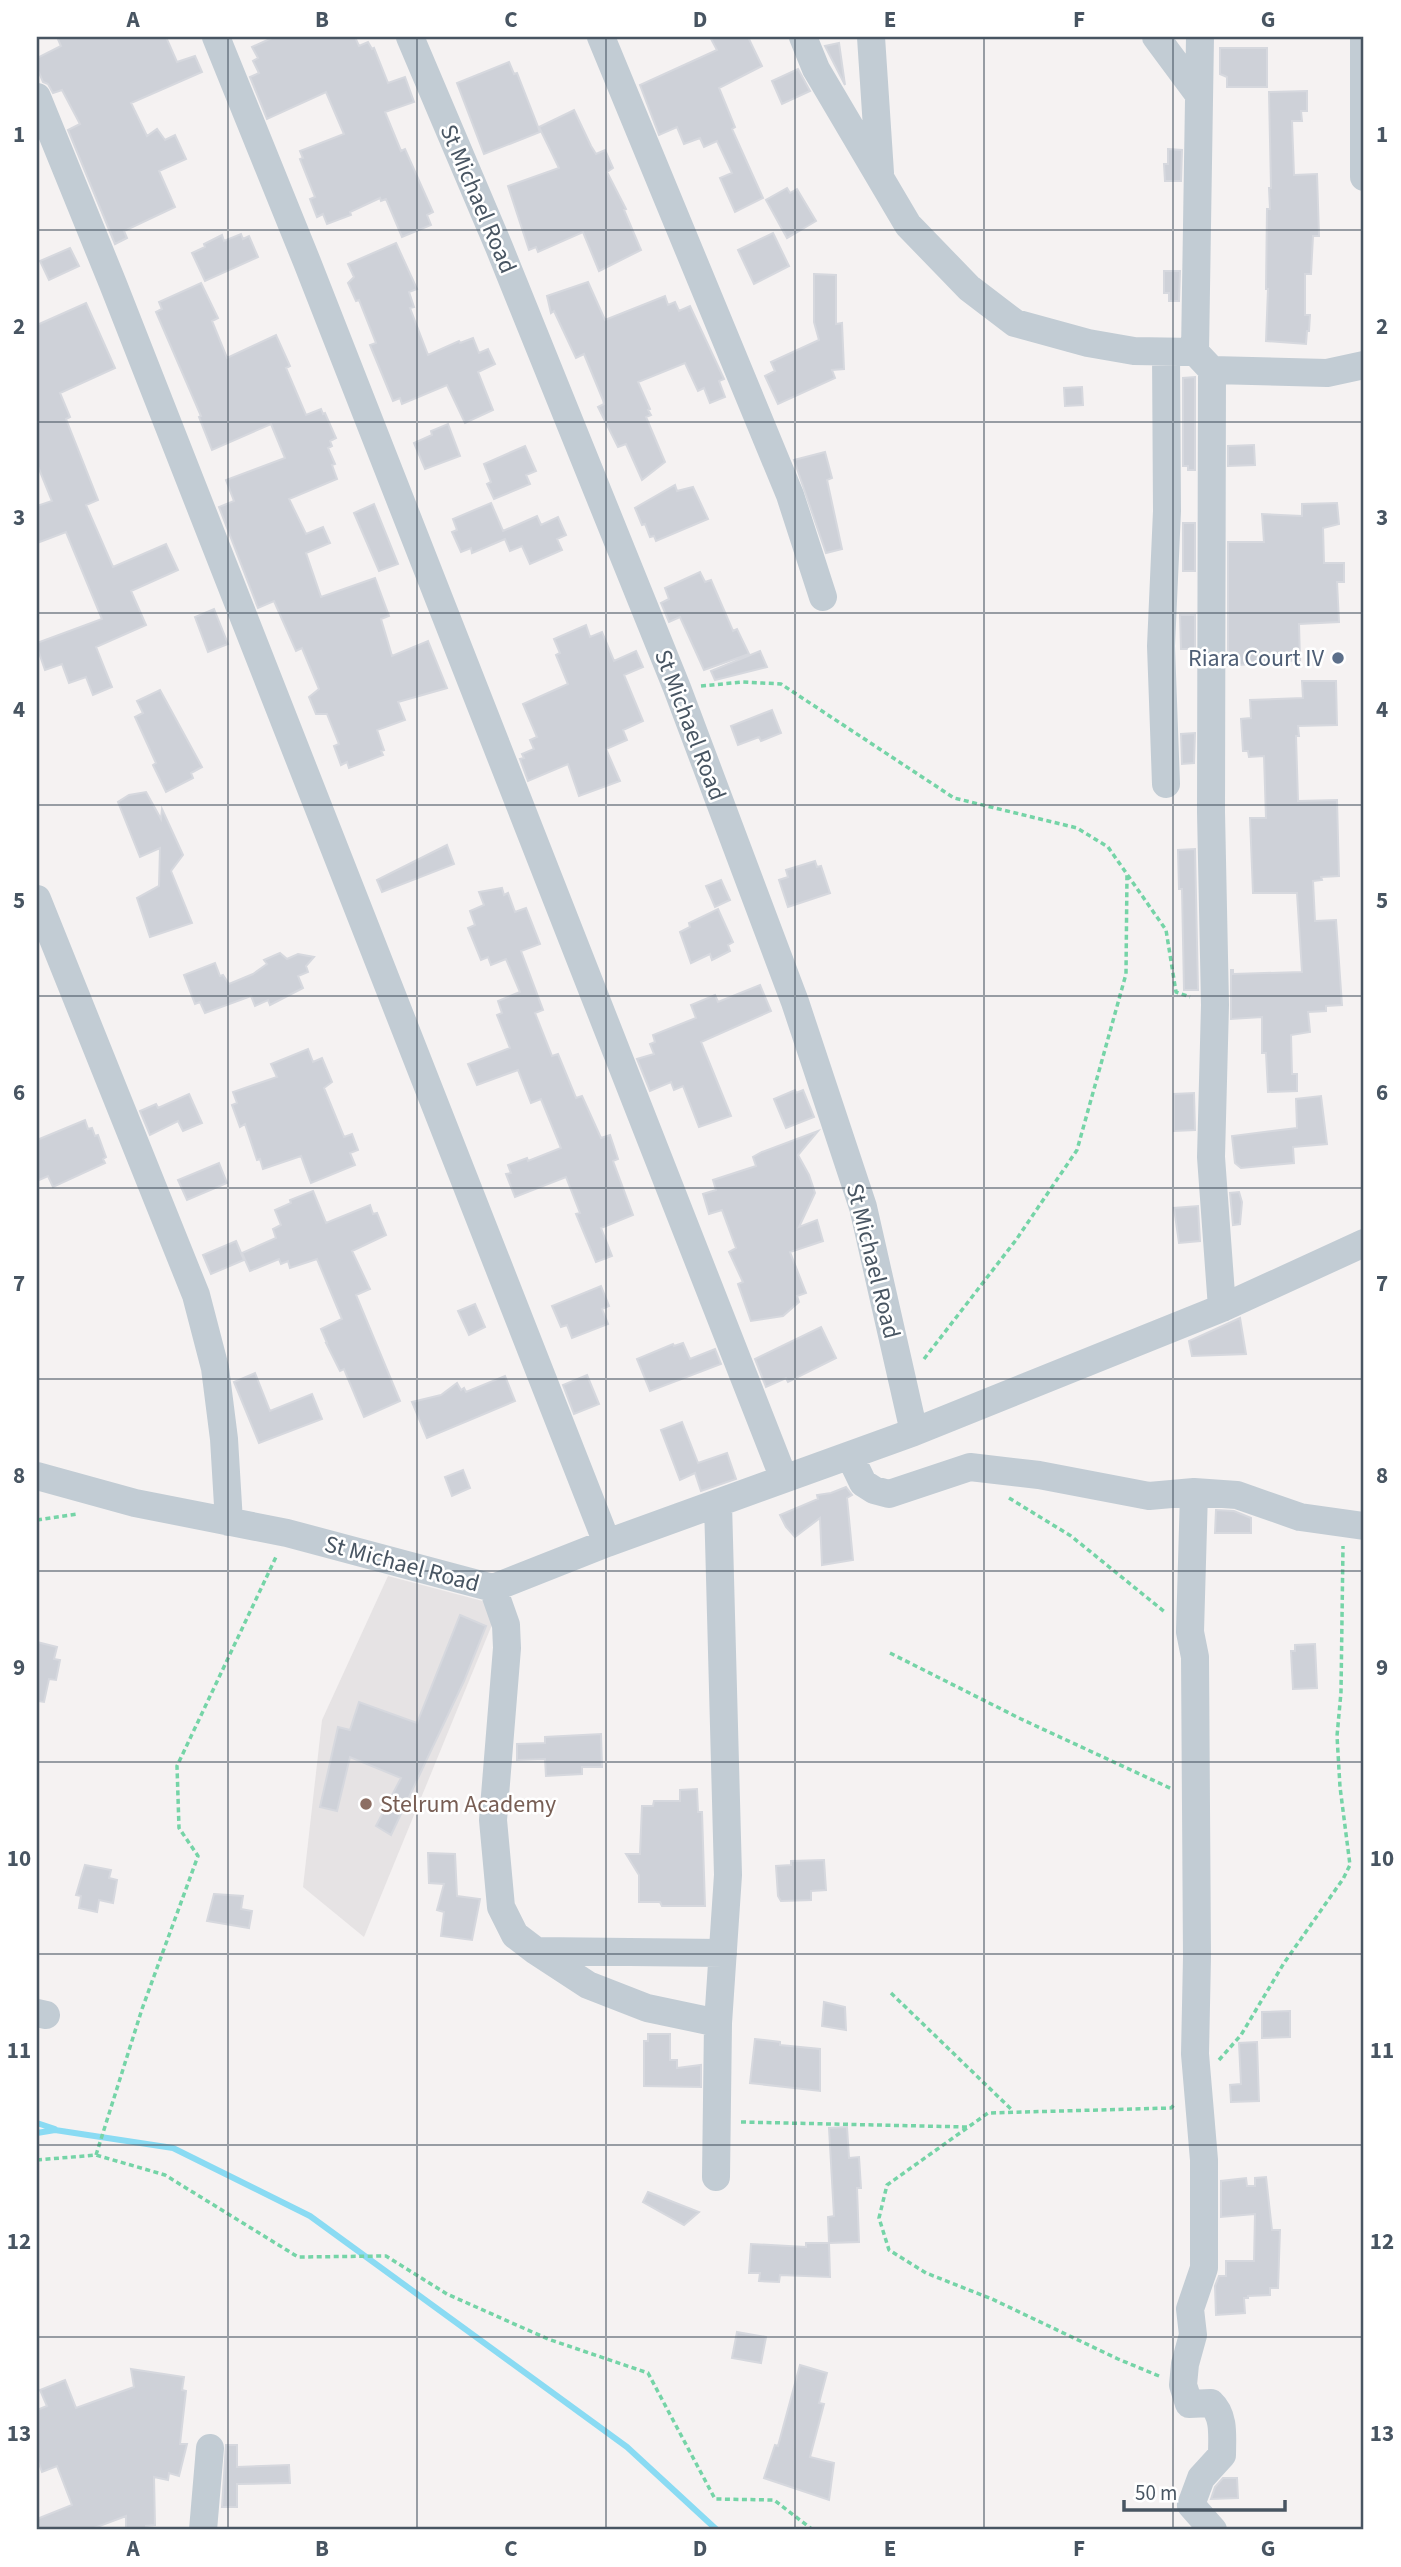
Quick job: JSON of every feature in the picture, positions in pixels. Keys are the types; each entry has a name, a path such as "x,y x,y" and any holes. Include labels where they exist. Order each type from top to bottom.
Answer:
{"street":[{"path":"216,37 784,1479"},
{"name":"St Michael Road","path":"410,37 499,247 677,688 795,1002 863,1207 914,1432"},
{"path":"601,37 790,495 823,597"},
{"path":"803,37 816,69 908,225 969,288 1015,323 1088,343 1204,361 1327,373 1364,365"},
{"path":"871,37 881,180"},
{"path":"1156,37 1199,95"},
{"path":"1200,37 1215,1005 1210,1157 1222,1308"},
{"path":"1364,37 1364,177"},
{"path":"37,97 607,1543"},
{"path":"1166,353 1167,511 1161,646 1166,784"},
{"path":"37,899 196,1295 215,1367 224,1439 229,1522"},
{"name":"St Michael Road","path":"37,1476 135,1503 287,1533 493,1588 607,1543 914,1432 1222,1308 1364,1243"},
{"path":"850,1456 863,1483 874,1490 889,1494 970,1467 1039,1475 1149,1496 1194,1492 1237,1496 1300,1517 1355,1524"},
{"path":"1194,1492 1189,1632 1195,1657 1195,2054 1204,2160 1204,2268 1190,2309 1193,2335 1185,2364 1183,2385 1189,2404 1212,2403 1219,2410 1222,2423 1222,2455 1201,2478 1191,2505 1213,2530"},
{"path":"716,2177 718,2023 728,1875 718,1503"},
{"path":"493,1588 506,1625 507,1648 493,1820 502,1906 515,1935 588,1985 647,2008 718,2023"},
{"path":"536,1951 723,1953"},
{"path":"203,2530 209,2448"}],"path":[{"path":"677,688 743,681 781,684 954,798 1077,828 1108,847 1166,930 1176,992 1215,1005"},
{"path":"903,1386 1016,1240 1077,1150 1126,974 1126,873"},
{"path":"1003,1494 1071,1536 1189,1632"},
{"path":"1183,2385 1118,2359 992,2298 926,2273 889,2250 879,2218 887,2185 988,2113 1171,2108 1198,2085 1241,2035 1284,1963 1350,1865 1340,1787 1338,1736 1342,1566 1355,1524"},
{"path":"96,2155 142,2009 198,1856 179,1828 177,1766 287,1533"},
{"path":"890,1653 1021,1719 1179,1793 1195,1792"},
{"path":"891,1993 1014,2112"},
{"path":"718,2108 740,2122 968,2127"},
{"path":"37,2160 96,2155 165,2175 298,2257 386,2256 447,2294 523,2328 649,2373 715,2499 774,2500 813,2530"}],"shaded area":[{"name":"Stelrum Academy","path":"388,1576 494,1604 496,1615 364,1937 303,1887 322,1720"}],"building":[{"path":"57,37 166,37 177,62 195,56 202,72 131,103 147,136 157,129 165,140 175,135 186,159 159,171 175,207 124,231 127,238 115,244 68,130 80,124 62,90 53,93 48,84 43,82 37,68 37,58 61,46"},
{"path":"274,37 355,37 359,46 368,42 372,49 374,48 388,83 405,77 414,102 385,112 401,151 405,149 433,212 427,215 431,225 402,237 386,199 381,201 380,198 350,212 351,215 327,224 323,214 317,217 310,199 315,197 300,159 303,158 300,151 344,134 326,92 267,119 250,77 259,73 253,61 258,58 252,47"},
{"path":"710,37 748,37 762,66 719,88 735,127 732,129 763,198 735,212 720,178 732,173 717,141 704,147 700,138 684,144 677,127 659,135 640,85 717,50"},
{"path":"839,43 845,85 825,46"},
{"path":"1220,48 1267,48 1267,87 1227,87 1227,77 1220,74"},
{"path":"509,62 514,74 517,73 540,132 484,154 457,83"},
{"path":"798,69 810,91 782,104 772,81"},
{"path":"1307,91 1307,111 1301,111 1302,121 1292,121 1294,175 1317,174 1319,236 1313,236 1311,274 1305,274 1305,315 1310,315 1309,331 1306,344 1266,341 1267,209 1270,209 1271,188 1269,92"},
{"path":"574,110 596,154 605,150 613,168 607,172 626,209 624,210 641,250 599,271 583,232 538,252 536,247 529,250 508,186 559,168 539,127"},
{"path":"1168,149 1182,150 1181,181 1165,181 1164,164 1168,164"},
{"path":"787,188 790,193 797,189 816,221 787,238 766,200"},
{"path":"773,233 789,266 754,284 738,250"},
{"path":"241,234 243,239 249,236 258,257 205,281 192,253 222,235 224,241"},
{"path":"396,243 417,289 409,292 414,307 410,308 428,355 459,341 460,343 473,338 479,353 488,349 495,364 478,372 493,410 465,423 447,385 402,404 400,398 393,401 370,345 376,343 359,300 356,301 348,283 354,277 348,264"},
{"path":"70,248 79,266 49,280 40,261"},
{"path":"1164,271 1180,271 1179,301 1169,301 1169,293 1164,293"},
{"path":"814,274 836,275 836,324 842,323 844,369 832,370 835,378 778,404 765,376 775,371 771,362 819,340 814,322"},
{"path":"588,282 605,320 665,296 668,305 675,302 679,311 690,306 724,379 719,381 725,397 710,403 704,388 698,391 685,363 638,382 650,409 648,410 651,415 646,417 665,462 642,480 626,444 618,447 598,407 604,404 603,400 584,354 576,358 554,311 551,313 547,296"},
{"path":"201,283 218,318 212,321 227,358 276,335 290,366 286,368 306,415 321,409 336,438 330,441 332,446 328,448 335,464 332,465 337,479 289,499 306,534 323,527 330,543 306,553 321,597 375,578 389,616 381,619 392,656 428,641 447,688 398,702 405,720 377,730 384,750 381,751 383,755 349,768 347,762 341,765 334,746 339,744 327,714 316,714 309,697 319,689 302,648 296,651 274,601 258,608 219,507 234,501 226,480 285,458 271,424 212,450 199,417 201,416 156,312 162,309 159,302"},
{"path":"86,303 115,368 60,393 70,417 66,419 98,500 86,505 113,567 166,544 178,570 131,591 146,625 96,647 112,687 93,695 86,677 69,683 62,664 45,670 37,647 37,643 102,619 66,532 37,543 37,506 52,501 37,464 37,325"},
{"path":"1195,377 1195,470 1188,470 1188,466 1183,466 1183,378"},
{"path":"1082,387 1083,405 1065,406 1064,388"},
{"path":"448,424 460,456 425,469 414,443 432,435 431,431"},
{"path":"1254,445 1255,465 1228,466 1228,446"},
{"path":"525,446 536,471 526,475 530,484 494,499 487,484 491,482 484,464"},
{"path":"825,452 832,478 827,480 842,549 826,553 794,460"},
{"path":"675,485 677,491 693,487 708,519 656,541 654,536 650,537 645,524 642,525 635,508"},
{"path":"491,503 503,531 537,516 541,525 558,517 566,535 557,539 562,550 530,564 522,546 510,551 505,539 472,553 471,548 461,552 452,532 457,530 453,519"},
{"path":"1337,503 1339,524 1323,528 1324,563 1344,563 1344,582 1337,582 1339,622 1299,624 1300,660 1228,666 1228,542 1264,542 1262,514 1302,516 1302,504"},
{"path":"374,504 398,564 379,571 354,513"},
{"path":"1183,523 1195,523 1195,571 1183,571"},
{"path":"700,572 705,582 711,580 733,631 737,629 749,654 704,670 680,617 669,622 661,603 669,599 665,588"},
{"path":"214,609 228,644 208,652 195,617"},
{"path":"1180,615 1195,615 1195,649 1181,649"},
{"path":"586,625 590,637 602,632 614,661 636,651 643,667 624,675 643,721 623,730 627,740 606,749 620,781 579,796 568,764 528,781 520,759 524,758 522,754 534,749 530,740 537,737 523,704 568,684 556,655 560,653 554,639"},
{"path":"760,651 767,667 715,680 711,671"},
{"path":"1302,681 1336,681 1337,725 1298,726 1299,736 1296,736 1298,801 1337,800 1339,876 1321,877 1322,880 1313,881 1315,921 1336,920 1342,1005 1326,1006 1326,1011 1308,1012 1310,1032 1291,1035 1292,1074 1297,1074 1297,1091 1268,1092 1266,1053 1262,1053 1262,1017 1231,1019 1231,970 1233,974 1302,972 1297,893 1253,893 1250,818 1266,818 1264,756 1249,757 1248,751 1243,751 1241,719 1251,718 1250,700 1303,698"},
{"path":"160,690 202,767 191,773 193,778 166,792 135,717 143,713 137,701"},
{"path":"772,710 781,733 761,741 759,737 738,745 731,726"},
{"path":"1195,733 1194,763 1182,764 1181,734"},
{"path":"146,792 161,819 162,809 183,855 171,871 192,923 150,937 137,898 159,886 160,848 140,857 118,802 129,795"},
{"path":"447,845 454,864 382,892 377,880"},
{"path":"1195,849 1198,990 1184,990 1182,889 1179,889 1178,850"},
{"path":"815,861 817,867 821,866 830,893 788,907 779,880 788,877 786,870"},
{"path":"721,880 730,900 715,907 706,886"},
{"path":"502,888 504,895 508,893 515,912 526,908 540,944 521,951 543,1010 535,1013 552,1056 558,1054 576,1098 582,1096 601,1138 610,1135 618,1159 613,1161 633,1215 601,1228 612,1256 596,1262 576,1214 580,1213 566,1177 515,1197 506,1174 511,1173 508,1165 527,1158 528,1161 561,1148 541,1099 531,1103 518,1070 477,1085 468,1064 510,1048 497,1015 502,1013 498,1001 520,992 506,959 491,965 488,957 481,960 468,928 475,925 470,911 484,905 479,892"},
{"path":"718,909 733,942 728,945 730,951 712,960 710,954 691,963 680,932 690,927 689,923"},
{"path":"280,953 287,959 298,954 314,957 306,966 308,972 298,976 303,988 270,1005 268,1000 255,1006 251,996 205,1013 200,1002 195,1004 184,975 215,963 220,976 223,975 229,984 253,974 267,964 264,960"},
{"path":"760,985 771,1011 701,1042 731,1116 699,1127 683,1086 674,1090 671,1082 650,1091 637,1059 654,1054 650,1044 655,1042 653,1035 696,1018 691,1005 715,995 718,1002"},
{"path":"308,1049 313,1062 322,1058 332,1082 324,1088 344,1137 352,1134 358,1150 350,1153 355,1165 311,1183 301,1156 263,1169 260,1159 257,1160 245,1124 240,1127 232,1105 237,1103 233,1092 277,1077 271,1064"},
{"path":"795,1090 796,1093 803,1090 814,1117 786,1128 774,1099"},
{"path":"1194,1093 1195,1130 1174,1131 1174,1094"},
{"path":"189,1094 202,1123 183,1131 178,1121 150,1135 140,1111 156,1104 158,1108"},
{"path":"1321,1096 1327,1144 1293,1147 1294,1163 1241,1168 1235,1163 1232,1136 1297,1128 1296,1099"},
{"path":"85,1120 88,1129 92,1128 95,1136 98,1135 106,1157 103,1159 105,1163 53,1187 48,1176 37,1181 37,1140"},
{"path":"818,1131 798,1155 815,1193 799,1227 817,1220 823,1241 790,1252 806,1293 797,1296 799,1302 783,1316 751,1321 738,1284 743,1282 729,1252 736,1248 722,1210 709,1214 703,1194 716,1190 713,1180 756,1166 753,1157 762,1152"},
{"path":"219,1163 227,1183 187,1200 178,1180"},
{"path":"313,1191 326,1223 370,1205 373,1214 377,1213 386,1235 352,1251 370,1289 356,1295 400,1401 364,1417 344,1369 340,1371 321,1329 342,1319 317,1259 290,1268 288,1261 281,1264 279,1259 250,1271 242,1253 276,1238 273,1229 281,1225 275,1210 291,1203 290,1200"},
{"path":"1239,1192 1242,1202 1240,1224 1233,1225 1230,1193"},
{"path":"1198,1206 1200,1241 1179,1243 1174,1208"},
{"path":"236,1241 244,1260 211,1274 203,1255"},
{"path":"601,1286 609,1306 602,1309 608,1324 572,1338 567,1325 561,1327 552,1306"},
{"path":"475,1304 485,1327 469,1335 458,1311"},
{"path":"1240,1318 1246,1354 1192,1356 1189,1341"},
{"path":"821,1327 836,1358 788,1382 786,1378 766,1387 755,1359"},
{"path":"683,1343 690,1359 715,1349 721,1364 650,1391 637,1359 673,1344"},
{"path":"255,1373 270,1411 312,1394 322,1419 259,1443 234,1382"},
{"path":"587,1375 599,1404 574,1414 563,1385"},
{"path":"505,1376 515,1401 427,1438 412,1402 441,1395 457,1383 461,1390 464,1388 466,1392"},
{"path":"682,1422 698,1463 727,1453 736,1479 701,1491 695,1473 680,1480 661,1430"},
{"path":"463,1470 470,1488 452,1496 445,1477"},
{"path":"846,1487 852,1495 847,1498 853,1560 822,1565 820,1518 795,1537 780,1515 818,1499 817,1495"},
{"path":"1216,1510 1234,1511 1251,1518 1251,1533 1215,1533"},
{"path":"460,1615 486,1626 464,1681 391,1835 376,1826 401,1778 350,1757 337,1811 320,1807 338,1727 350,1730 359,1702 417,1723"},
{"path":"37,1642 57,1647 54,1659 60,1660 56,1680 49,1679 44,1702 37,1701"},
{"path":"1315,1644 1317,1688 1293,1689 1291,1651 1295,1651 1295,1645"},
{"path":"601,1734 602,1767 582,1767 582,1774 546,1776 545,1759 517,1760 517,1744 545,1743 545,1737"},
{"path":"697,1789 698,1812 702,1812 705,1906 662,1906 660,1902 639,1902 639,1875 626,1854 640,1854 642,1806 653,1806 654,1801 680,1801 680,1790"},
{"path":"428,1853 455,1854 457,1896 480,1899 472,1940 441,1936 444,1912 437,1910 444,1884 429,1883"},
{"path":"824,1860 826,1890 811,1891 811,1900 781,1901 778,1896 776,1866 791,1865 791,1861"},
{"path":"85,1865 111,1870 109,1878 117,1880 113,1903 99,1900 97,1912 79,1908 81,1896 76,1895"},
{"path":"214,1894 243,1896 241,1909 252,1911 249,1928 207,1921"},
{"path":"824,2002 845,2007 846,2030 822,2026"},
{"path":"1290,2011 1290,2037 1262,2038 1262,2012"},
{"path":"648,2034 670,2034 670,2060 677,2060 677,2068 701,2065 701,2087 644,2086 644,2041 648,2041"},
{"path":"755,2039 780,2042 780,2045 820,2049 820,2091 750,2083"},
{"path":"1257,2042 1259,2101 1231,2102 1230,2085 1241,2084 1239,2043"},
{"path":"847,2127 849,2158 859,2157 859,2242 829,2243 828,2217 834,2216 829,2128"},
{"path":"1266,2177 1272,2230 1280,2230 1278,2288 1270,2288 1270,2295 1244,2298 1245,2313 1216,2315 1215,2286 1219,2276 1226,2276 1226,2261 1254,2261 1255,2214 1221,2217 1221,2181 1246,2178 1247,2186 1255,2186 1255,2178"},
{"path":"648,2192 699,2212 684,2225 643,2202"},
{"path":"806,2243 829,2243 830,2277 780,2275 779,2282 759,2281 760,2273 749,2273 751,2244 806,2247"},
{"path":"737,2332 766,2337 761,2363 732,2358"},
{"path":"800,2365 827,2373 819,2403 824,2404 810,2457 834,2463 829,2500 764,2478 775,2445 778,2446"},
{"path":"131,2369 184,2377 182,2390 186,2391 180,2444 187,2444 179,2476 169,2473 168,2480 154,2477 155,2525 146,2526 146,2530 126,2530 126,2516 89,2530 37,2530 37,2519 72,2505 57,2466 42,2472 37,2458 37,2410 47,2406 40,2390 65,2380 76,2408 134,2387"},
{"path":"226,2445 237,2445 237,2467 289,2465 290,2483 237,2484 237,2507 222,2507"},
{"path":"1223,2478 1237,2478 1238,2498 1211,2499 1215,2487"}],"waterway":[{"path":"37,2123 55,2129"},
{"path":"37,2133 55,2130 173,2148 310,2216 627,2447 717,2530"}],"place":[{"name":"Riara Court IV","path":"1338,658"},
{"name":"Stelrum Academy","path":"366,1804"}]}
